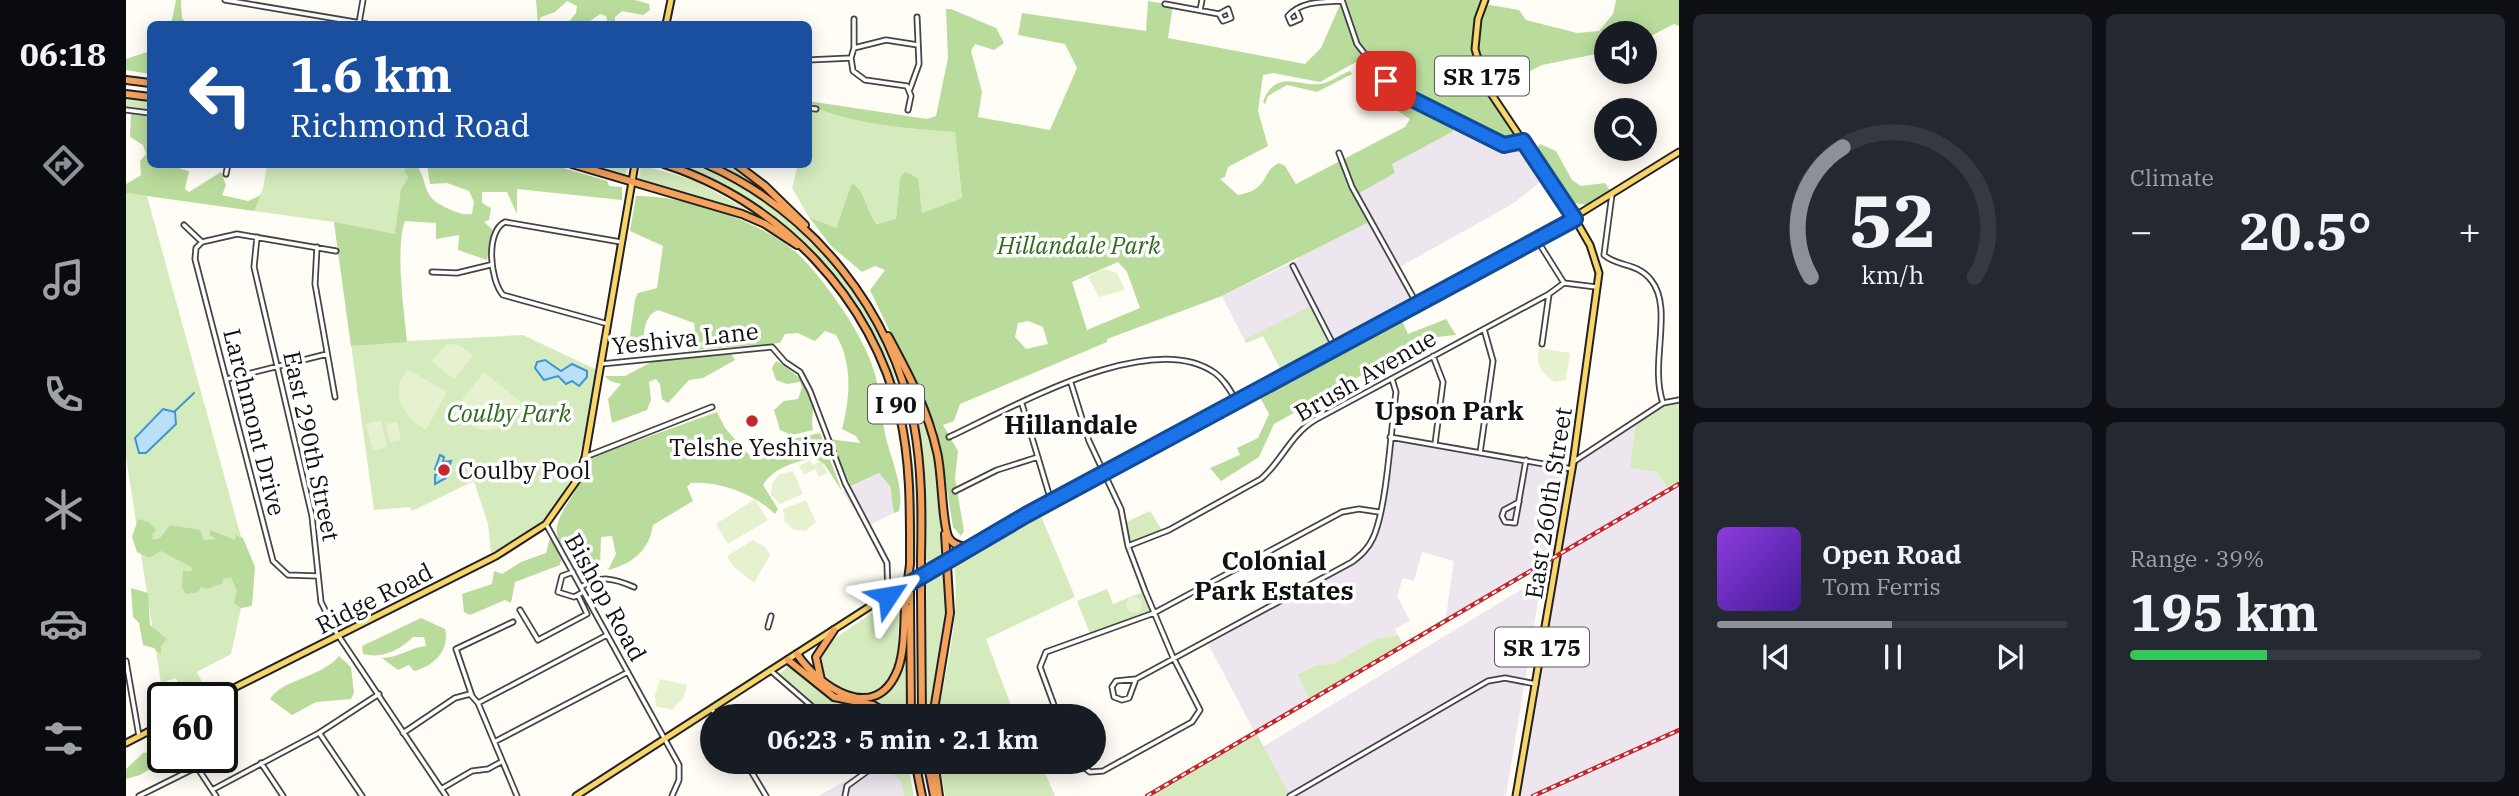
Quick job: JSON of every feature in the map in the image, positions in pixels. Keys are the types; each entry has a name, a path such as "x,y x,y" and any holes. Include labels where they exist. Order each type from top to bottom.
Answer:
{"highway":[{"path":"126,80 147,83"},
{"path":"126,94 147,97"},
{"path":"585,168 752,217 784,236 820,264"},
{"name":"I 90","path":"675,168 701,178 745,201 785,230 820,264 863,323 893,391 907,464 910,564 908,603"},
{"name":"I 90","path":"713,168 773,203 828,252 871,312 897,366 914,425 920,473 922,704"},
{"path":"741,168 781,200 828,252"},
{"path":"871,312 897,351 928,419 941,472 946,522 949,619 935,704"},
{"path":"946,522 951,540 968,548"},
{"path":"797,654 810,673 838,693 854,698 869,696 886,686 900,662 908,603"},
{"path":"908,603 911,704"},
{"path":"824,684 817,671 816,657 834,630"},
{"path":"788,660 834,697 867,704"},
{"path":"917,774 922,796"},
{"path":"930,774 936,796"},
{"path":"935,774 936,796"}],"main road":[{"path":"667,21 671,0"},
{"name":"SR 175","path":"1485,0 1475,35 1478,66 1486,86 1575,219"},
{"path":"719,704 947,560 1051,501 1418,306 1575,219 1679,152"},
{"name":"Bishop Road","path":"546,524 577,480 584,457 634,168"},
{"name":"East 260th Street","path":"1516,796 1573,466 1598,288 1596,259 1575,219"},
{"name":"Ridge Road","path":"238,686 496,556 546,524"},
{"path":"576,796 700,717"},
{"path":"126,743 147,732"}],"street":[{"path":"225,0 348,21"},
{"path":"359,21 363,0"},
{"path":"1200,10 1202,0"},
{"path":"1297,12 1313,2 1342,1 1357,44 1386,81 1406,96 1504,145 1523,141"},
{"path":"1165,4 1219,14"},
{"path":"908,110 910,89 919,64 917,17"},
{"path":"854,19 855,48 851,58 853,71 865,80 895,86 903,84 910,89"},
{"path":"855,48 886,40 918,45"},
{"path":"812,60 851,58"},
{"path":"812,109 816,110"},
{"path":"126,110 147,113"},
{"path":"1339,153 1352,187 1418,306"},
{"path":"226,174 227,168"},
{"path":"1612,194 1604,255 1644,272 1656,287 1662,311 1656,372 1663,403"},
{"path":"609,325 510,298 499,290 490,265 497,228 505,222 623,243"},
{"path":"184,225 201,242 233,234 337,251"},
{"name":"East 290th Street","path":"257,237 254,267 317,539 321,602 338,635 446,796"},
{"path":"1537,240 1564,283 1598,288"},
{"name":"Larchmont Drive","path":"201,242 195,252 195,259 273,561 288,575 318,576"},
{"path":"317,247 315,284 335,397"},
{"path":"432,272 457,272 490,265"},
{"path":"1293,266 1336,350"},
{"name":"Brush Avenue","path":"1129,546 1169,530 1252,485 1269,473 1289,442 1303,428 1549,294 1564,283"},
{"path":"1542,344 1549,294"},
{"path":"1480,453 1493,361 1485,329"},
{"name":"Yeshiva Lane","path":"601,364 772,347 785,362 800,372 855,501 887,562 888,596"},
{"path":"226,379 327,354"},
{"path":"1433,356 1443,382 1435,444"},
{"path":"949,437 1129,361 1172,359 1196,363 1216,373 1237,402"},
{"path":"1136,679 1129,698 1122,700 1114,697 1112,687 1116,681 1136,679 1352,562 1366,551 1374,536 1379,512 1396,392 1392,379"},
{"path":"1072,383 1089,441 1121,509 1129,546 1154,613 1200,710 1192,722 1106,769"},
{"path":"1390,437 1573,466 1663,403 1679,400"},
{"path":"1022,404 1051,501"},
{"path":"584,457 712,407"},
{"path":"955,491 997,470 1038,457"},
{"path":"1519,502 1504,510 1502,516 1506,522 1515,523 1519,502 1526,460"},
{"path":"1054,704 1040,667 1043,655 1154,613 1342,512 1359,509 1379,512"},
{"name":"Bishop Road","path":"546,524 680,770 672,796"},
{"path":"573,572 562,576 558,592 574,597 602,578 612,578 634,587"},
{"path":"578,595 587,614"},
{"path":"520,610 537,640 594,611"},
{"path":"768,627 771,616"},
{"path":"513,622 456,649 472,696 496,741 501,762 517,796"},
{"path":"478,703 607,635"},
{"path":"126,661 139,736"},
{"path":"770,670 809,704"},
{"path":"496,741 628,673"},
{"path":"1290,796 1488,681 1505,678 1536,684"},
{"path":"212,790 260,762 319,733 379,694"},
{"path":"403,733 455,698 464,694 472,696"},
{"path":"319,733 362,796"},
{"path":"260,762 283,796"},
{"path":"441,789 472,771 488,769 501,762"},
{"path":"139,796 185,773"},
{"path":"201,773 216,796"},
{"path":"752,774 766,796"},
{"path":"845,796 847,786 864,774"}],"shaded area":[{"path":"1458,121 1509,145 1523,141 1546,177 1514,203 1398,268 1418,306 1285,377 1263,336 1246,343 1222,296 1297,260 1356,195 1395,173 1391,164 1452,132"},
{"path":"1636,420 1630,468 1656,472 1669,490 1679,484 1679,796 1516,796 1557,556 1445,622 1454,561 1422,552 1414,581 1403,578 1397,596 1410,621 1395,629 1398,635 1376,639 1335,663 1317,665 1297,676 1310,701 1255,733 1206,640 1352,563 1366,551 1374,536 1390,437 1572,468 1573,463"},
{"path":"879,473 887,478 896,512 866,527 842,491"},
{"path":"1542,577 1506,796 1182,796"},
{"path":"859,774 893,774 900,780 904,796 818,796"}],"green space":[{"path":"176,0 181,0 184,21 172,21"},
{"path":"536,0 635,0 649,4 650,10 643,15 622,11 615,17 615,21 607,21 606,16 600,14 590,21 569,21 576,13 577,6 567,1 555,12 538,21"},
{"name":"Hillandale Park","path":"1342,0 1485,0 1484,4 1519,10 1526,20 1577,33 1594,31 1594,54 1542,65 1490,91 1523,141 1504,144 1458,121 1452,132 1392,164 1395,173 1356,195 1371,221 1222,296 1107,339 1107,342 960,404 954,421 943,425 958,451 955,478 964,531 961,536 953,527 937,430 870,290 885,270 875,266 862,272 831,246 809,217 836,228 852,183 860,191 877,224 896,219 900,178 905,172 918,178 922,213 962,198 955,132 862,121 826,112 812,106 812,102 927,119 936,116 948,58 946,9 951,9 996,28 1004,43 994,50 975,44 971,51 982,92 978,117 1050,130 1077,68 1065,44 1018,35 1022,13 1146,31 1148,1 1173,5 1168,38 1305,64 1321,48","holes":["1365,57 1386,81 1420,103 1418,108 1398,98 1389,105 1410,119 1405,127 1296,184 1285,166 1279,163 1269,171 1256,189 1238,195 1220,179 1225,177 1228,167 1268,146 1258,111 1263,75 1273,73 1320,82","1118,262 1127,272 1140,308 1087,330 1072,282","1028,321 1043,327 1048,344 1026,349 1015,337 1018,323"]},
{"path":"1616,0 1679,0 1679,26 1674,24 1657,33 1657,21 1607,21 1613,14"},
{"path":"147,52 147,74 126,70 126,59"},
{"path":"1363,64 1379,82 1385,95 1381,99 1374,98 1358,66"},
{"path":"1350,71 1352,74 1317,92 1287,85 1268,96 1265,104 1263,102 1275,84 1291,81 1325,83"},
{"path":"126,99 147,102 147,112 126,109"},
{"path":"813,106 873,123 955,132 962,198 922,213 920,199 900,178 896,219 878,224 872,219 857,186 852,184 836,228 809,217 792,188 797,168 812,168"},
{"path":"131,114 147,116 147,168 180,168 189,171 185,189 189,192 221,172 226,185 222,195 248,201 261,195 254,211 126,193 126,184 141,175 140,161 146,154 143,145 130,137"},
{"path":"1540,144 1556,151 1572,180 1581,186 1605,183 1610,190 1587,205 1574,203 1536,149"},
{"name":"Coulby Park","path":"266,168 406,168 404,171 408,178 395,235 407,341 523,335 597,370 584,437 570,479 560,499 546,517 529,532 491,553 488,524 474,481 412,511 410,507 374,510 334,222 254,211 263,188"},
{"path":"406,168 418,168 430,196 440,205 463,214 472,214 474,202 469,191 447,183 430,184 427,168 563,168 607,181 609,186 622,187 622,200 517,189 517,214 507,192 482,192 482,203 491,208 489,220 484,222 493,230 487,260 458,250 459,235 436,239 436,223 405,221 400,263 407,342 351,346 334,222 395,234 401,189 408,178 404,171"},
{"path":"591,168 628,168 624,177"},
{"path":"641,168 651,168 696,181 767,221 642,182 639,179"},
{"path":"685,168 702,168 714,172 769,205 811,241 845,279 871,320 890,363 904,410 912,458 916,509 916,563 911,458 902,408 887,361 865,318 837,278 804,242 766,211 724,185"},
{"path":"721,168 734,168 773,196"},
{"path":"126,193 147,196 246,555 244,594 231,654 197,672 202,682 177,682 176,678 161,682 126,457"},
{"path":"636,196 699,205 744,221 765,231 799,255 820,279 853,326 874,371 885,434 899,483 899,511 894,513 890,486 879,473 851,486 829,439 860,443 856,436 842,429 847,406 848,381 845,357 836,335 825,331 815,341 798,333 785,334 780,343 690,350 694,323 658,310 648,318 646,324 643,355 627,355 635,300 638,293 657,288 663,246 630,231"},
{"path":"1102,268 1117,273 1125,290 1099,297 1088,277"},
{"path":"1311,306 1329,345 1281,370 1263,336 1246,343 1244,340"},
{"path":"1400,316 1408,334 1446,319 1456,335 1432,338 1398,350 1369,371 1274,424 1259,457 1221,481 1210,468 1240,455 1237,448 1258,438 1269,414 1257,392"},
{"path":"447,344 459,345 473,356 454,379 431,361"},
{"path":"1539,348 1570,353 1566,380 1554,382 1542,371 1538,359"},
{"path":"732,355 735,360 703,378 689,380 668,403 662,399 660,384 656,379 649,382 651,400 647,410 612,423 608,399 621,384 610,381 605,376 625,376 657,359"},
{"path":"776,361 795,374 806,386 812,400 813,430 792,435 780,430 774,410 784,401 798,399 802,387 800,382 787,384 776,380 772,368"},
{"path":"409,370 447,392 426,430 407,415 399,395 401,378"},
{"path":"484,372 521,402 508,422 490,430 471,426 453,411"},
{"path":"904,372 922,416 939,485 944,556 930,566 926,560 923,461 916,415"},
{"path":"1679,400 1679,484 1669,490 1656,472 1630,468 1636,420 1663,403"},
{"path":"717,412 725,428 750,456 765,445 820,433 842,491 825,465 815,458 808,459 779,470 763,485 778,509 775,514 757,500 736,490 713,484 691,483 687,487 693,501 653,525 643,549 625,564 608,570 616,554 612,536 601,537 600,570 575,556 562,544 557,532 559,520 583,477 589,458"},
{"path":"381,421 387,447 373,450 366,424"},
{"path":"397,422 401,440 390,442 386,424"},
{"path":"810,460 813,465 821,461 827,473 819,477 815,469 804,475 799,466"},
{"path":"793,471 803,494 780,504 771,495 772,483 780,474"},
{"path":"755,499 768,520 728,544 716,524"},
{"path":"806,500 816,522 806,531 794,530 785,522 783,509"},
{"path":"1038,509 1075,597 986,639 1010,704 940,704 955,617 953,557"},
{"path":"1150,511 1163,532 1128,546 1124,523"},
{"path":"138,519 149,522 156,530 152,534 153,540 160,538 170,525 200,530 204,540 216,539 210,535 210,530 235,540 236,535 243,538 255,567 252,606 241,608 234,603 237,591 231,577 208,589 201,587 198,592 186,594 182,587 183,570 190,572 193,568 161,551 149,558 137,552 132,537"},
{"path":"550,538 562,556 560,565 515,582 511,603 505,600 470,615 464,612 462,594 492,584 494,571 502,574 521,562 546,553"},
{"path":"753,540 765,547 770,555 754,583 733,566 727,556"},
{"path":"944,568 948,611 933,704 927,704 927,577"},
{"path":"131,588 148,593 150,625 167,639 161,646 161,655 154,648 143,645 139,623 133,617"},
{"path":"1107,589 1113,604 1145,591 1154,613 1091,636 1077,601"},
{"path":"899,595 898,660 884,686 858,696 845,694 822,678 819,658 823,646"},
{"path":"1131,597 1137,597 1142,605 1140,611 1131,613 1126,608 1126,602"},
{"path":"421,618 445,629 443,650 428,665 414,671 409,665 398,670 382,658 426,646 424,637 413,637 402,646 384,654 363,654 362,646"},
{"path":"1398,635 1404,645 1310,701 1297,675 1317,665 1335,663 1376,639"},
{"path":"905,650 906,704 856,704 840,699 835,694 862,699 872,696 888,683"},
{"path":"339,656 351,667 354,693 351,699 316,702 292,715 270,699 284,687 323,669"},
{"path":"789,666 835,700 857,704 810,704 777,676"},
{"path":"660,679 687,685 684,697 672,710 656,706 655,695"},
{"path":"1257,734 1290,796 1150,796"},
{"path":"147,752 147,771 126,779 126,769"},
{"path":"893,774 910,774 914,796 904,796 900,780"},
{"path":"941,774 1046,774 1055,796 945,796"}],"water":[{"path":"545,360 561,371 572,364 587,371 587,377 579,386 572,381 566,384 558,376 544,380 535,368 537,362"},
{"path":"163,409 175,412 176,424 146,453 139,453 135,438"},
{"name":"Coulby Pool","path":"440,455 444,457 443,462 451,461 446,478 435,484 435,475 444,472 435,469"}],"waterway":[{"path":"174,412 194,393"}],"railway":[{"path":"1147,796 1679,484"},
{"path":"1533,796 1679,730"}],"place":[{"name":"Telshe Yeshiva","path":"752,421"},
{"name":"Coulby Pool","path":"444,470"}],"district":[{"name":"Upson Park","path":"1449,410"},
{"name":"Hillandale","path":"1071,424"},
{"name":"Colonial Park Estates","path":"1274,575"}],"route":[{"path":"888,596 1026,515 1400,316 1575,219 1523,141 1504,145 1406,96 1386,81"}]}
